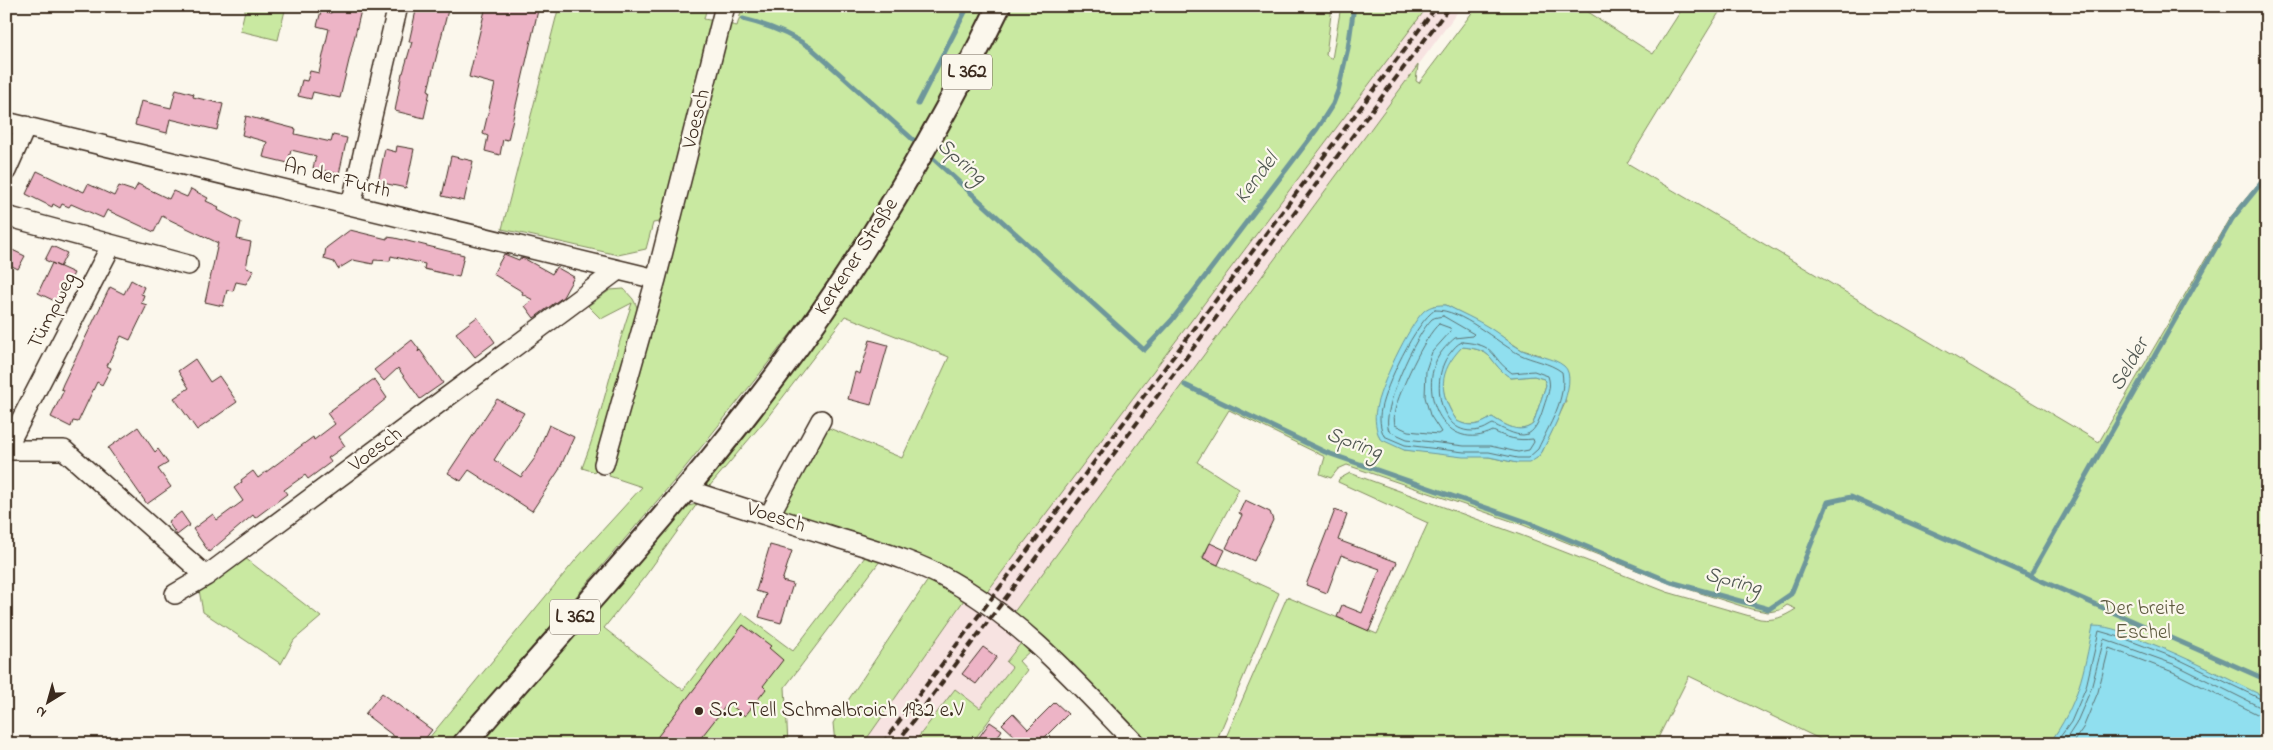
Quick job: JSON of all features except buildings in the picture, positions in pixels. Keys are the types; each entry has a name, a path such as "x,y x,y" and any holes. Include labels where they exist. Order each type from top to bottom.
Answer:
{"main road":[{"name":"Kerkener Straße","path":"685,489 769,385 861,255 932,137 999,6"},
{"name":"L 362","path":"464,744 685,489"}],"street":[{"path":"351,205 398,6"},
{"name":"Voesch","path":"604,464 656,279 726,6"},
{"name":"An der Furth","path":"6,122 656,279"},
{"path":"6,171 26,126"},
{"path":"6,216 111,246 188,265"},
{"name":"Tümpweg","path":"6,450 111,246"},
{"name":"Voesch","path":"175,594 206,576 618,270"},
{"path":"769,516 821,420"},
{"path":"6,450 64,450 206,576"},
{"name":"Voesch","path":"685,489 920,566 966,589 1004,616 1049,655 1136,744"}],"shaded area":[{"path":"1428,6 1462,6 1014,612 1008,608 997,623 1021,643 1006,662 1012,667 980,708 955,689 913,744 863,744 964,600 976,606"}],"green space":[{"path":"246,6 286,6 278,40 240,31"},
{"path":"559,6 707,6 704,19 714,21 660,222 653,223 646,249 618,255 502,229"},
{"path":"732,6 987,6 967,94 1010,6 1332,6 1326,55 1332,59 1341,6 1428,6 987,592 955,573 776,510 824,426 902,458 949,357 845,316 767,418 708,488 704,477 779,383 912,150 863,229 802,319 679,475 451,744 424,744 578,557 642,487 609,476 728,24 737,26 742,9"},
{"name":"Der breite Eschel","path":"1477,6 1579,6 1653,54 1684,6 1723,6 1627,163 2099,442 2229,219 2267,173 2267,744 1830,744 1689,676 1655,744 1223,744 1287,597 1377,634 1428,523 1338,482 1339,479 1350,473 1526,537 1667,592 1760,619 1779,618 1796,609 1787,605 1780,610 1768,612 1751,609 1669,583 1523,525 1347,465 1338,469 1331,478 1320,474 1325,457 1229,410 1197,462 1239,489 1202,558 1279,593 1215,744 1147,744 1045,638 1014,612 1418,65 1416,81 1419,83","holes":["1446,305 1489,328 1522,350 1540,355 1566,401 1542,452 1537,458 1517,463 1489,457 1404,450 1433,306"]},
{"path":"624,289 633,299 639,311 595,472 582,468 596,427 632,303 601,319 588,306 610,290"},
{"path":"1462,347 1487,354 1511,378 1534,376 1544,379 1546,385 1533,424 1523,429 1518,429 1507,426 1492,417 1475,425 1457,421 1446,400 1443,377 1444,369 1448,362"},
{"path":"697,504 646,575 604,628 683,690 742,613 793,651 865,557 880,561 785,687 788,744 477,744 684,507"},
{"path":"245,558 321,617 294,640 281,664 203,612 199,590"},
{"path":"928,580 964,600 863,744 835,744 833,723"},
{"path":"1021,643 1030,651 1019,661 1027,670 971,744 913,744 955,689 980,708 1012,667 1006,662"}],"water":[{"path":"1446,305 1485,325 1522,350 1560,363 1568,373 1569,383 1557,422 1542,452 1529,463 1517,463 1489,457 1463,457 1404,450 1380,439 1375,417 1376,409 1378,399 1396,357 1411,329 1424,311 1432,306","holes":["1462,347 1487,354 1511,378 1534,376 1544,379 1546,385 1533,424 1523,429 1518,429 1507,426 1492,417 1475,425 1457,421 1446,401 1443,383 1448,365 1454,356"]},
{"path":"2093,626 2119,631 2161,647 2267,698 2267,744 2049,744 2067,715 2078,688 2083,674"}],"waterway":[{"name":"Spring","path":"699,6 702,9"},
{"path":"918,104 968,6"},
{"name":"Kendel","path":"928,154 1144,350 1172,320 1317,129 1333,104 1348,48 1354,6"},
{"name":"Spring","path":"743,19 778,30 811,48 919,145"},
{"name":"Selder","path":"2030,576 2232,219 2267,176"},
{"name":"Spring","path":"1185,385 1325,452 1527,522 1671,582 1769,609 1791,594 1828,502 1851,497 2267,680"}],"railway":[{"path":"882,744 1437,6"},
{"path":"896,744 1450,6"}],"place":[{"name":"S.C. Tell Schmalbroich 1932 e.V","path":"699,711"}]}
